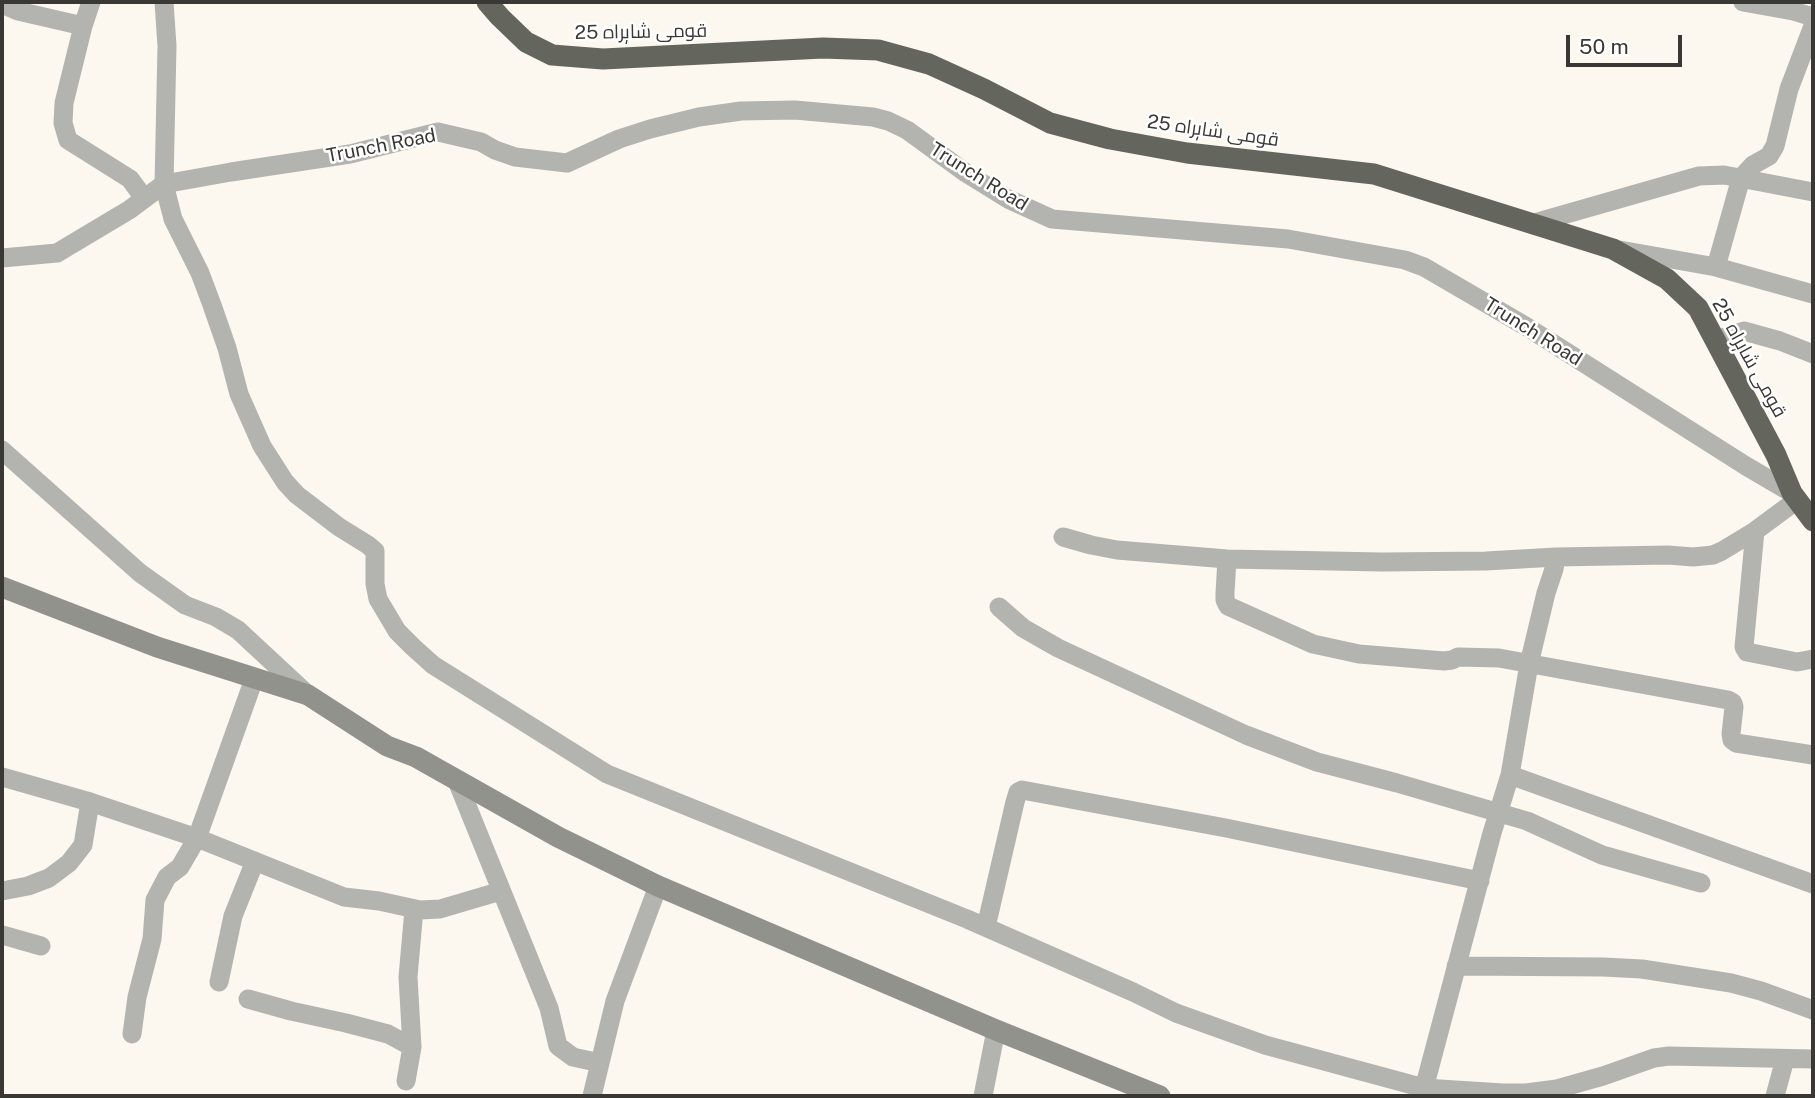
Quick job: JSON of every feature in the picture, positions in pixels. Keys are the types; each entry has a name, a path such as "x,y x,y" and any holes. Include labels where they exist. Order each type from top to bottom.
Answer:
{"highway":[{"name":"قومی شاہراہ 25","path":"487,2 526,42 552,55 603,59 822,48 878,50 929,64 1049,123 1110,139 1188,153 1374,174 1613,249 1667,279 1698,309 1776,455 1795,497 1813,521"}],"street":[{"path":"92,2 83,26 64,103 63,124 68,140 131,179 144,198"},
{"path":"164,2 167,46 164,184 173,219 206,287 239,394 262,446 285,482 297,495 375,551 378,599 397,631 433,665 607,774 986,927 1176,1013 1265,1045 1423,1092 1526,1093 1557,1089 1654,1058 1669,1056 1813,1059"},
{"path":"1716,267 1741,178 1753,165 1769,156 1775,146 1789,89 1813,25 1793,11 1743,2"},
{"path":"13,6 83,26"},
{"name":"Trunch Road","path":"164,184 350,155 438,132 481,142 515,157 568,163 640,132 699,117 741,111 795,110 873,117 907,130 966,173 1008,199 1052,219 1288,239 1405,260 1424,267 1527,327 1795,497"},
{"path":"1531,224 1699,176 1724,175 1813,192"},
{"path":"2,258 57,253 129,210 164,184"},
{"path":"1613,249 1716,267 1813,294"},
{"path":"1716,340 1744,331 1813,354"},
{"path":"2,450 140,573 185,605 238,630 308,695 387,746 416,757 558,837 658,886 996,1030 1160,1096"},
{"path":"1063,537 1117,550 1227,559 1444,562 1556,557 1704,556 1722,551 1755,531 1795,497"},
{"path":"1755,531 1744,647 1747,652 1797,662 1813,659"},
{"path":"1423,1092 1510,775 1529,664 1556,557"},
{"path":"1227,559 1225,600 1228,606 1313,644 1359,654 1444,661 1458,657 1499,658 1728,700 1734,707 1731,740 1813,755"},
{"path":"2,587 157,647 308,695"},
{"path":"999,607 1023,628 1058,648 1246,735 1317,762 1527,821 1602,855 1702,883"},
{"path":"132,1034 137,997 152,939 155,900 167,877 180,867 197,838 254,679"},
{"path":"1510,775 1813,884"},
{"path":"2,777 90,802 197,838 334,894 414,909 440,909 501,891"},
{"path":"457,781 549,1008 558,1046 573,1057 600,1063"},
{"path":"986,927 1015,802 1018,792 1022,790 1226,828 1480,881"},
{"path":"2,891 28,886 48,878 69,863 83,845 90,802"},
{"path":"219,982 233,916 254,861"},
{"path":"592,1096 615,1001 658,886"},
{"path":"406,1082 412,1047 408,977 414,909"},
{"path":"2,935 41,946"},
{"path":"1456,966 1642,969 1731,983 1813,1010"},
{"path":"248,999 388,1034 412,1047"},
{"path":"983,1096 996,1030"},
{"path":"1775,1096 1785,1059"}]}
